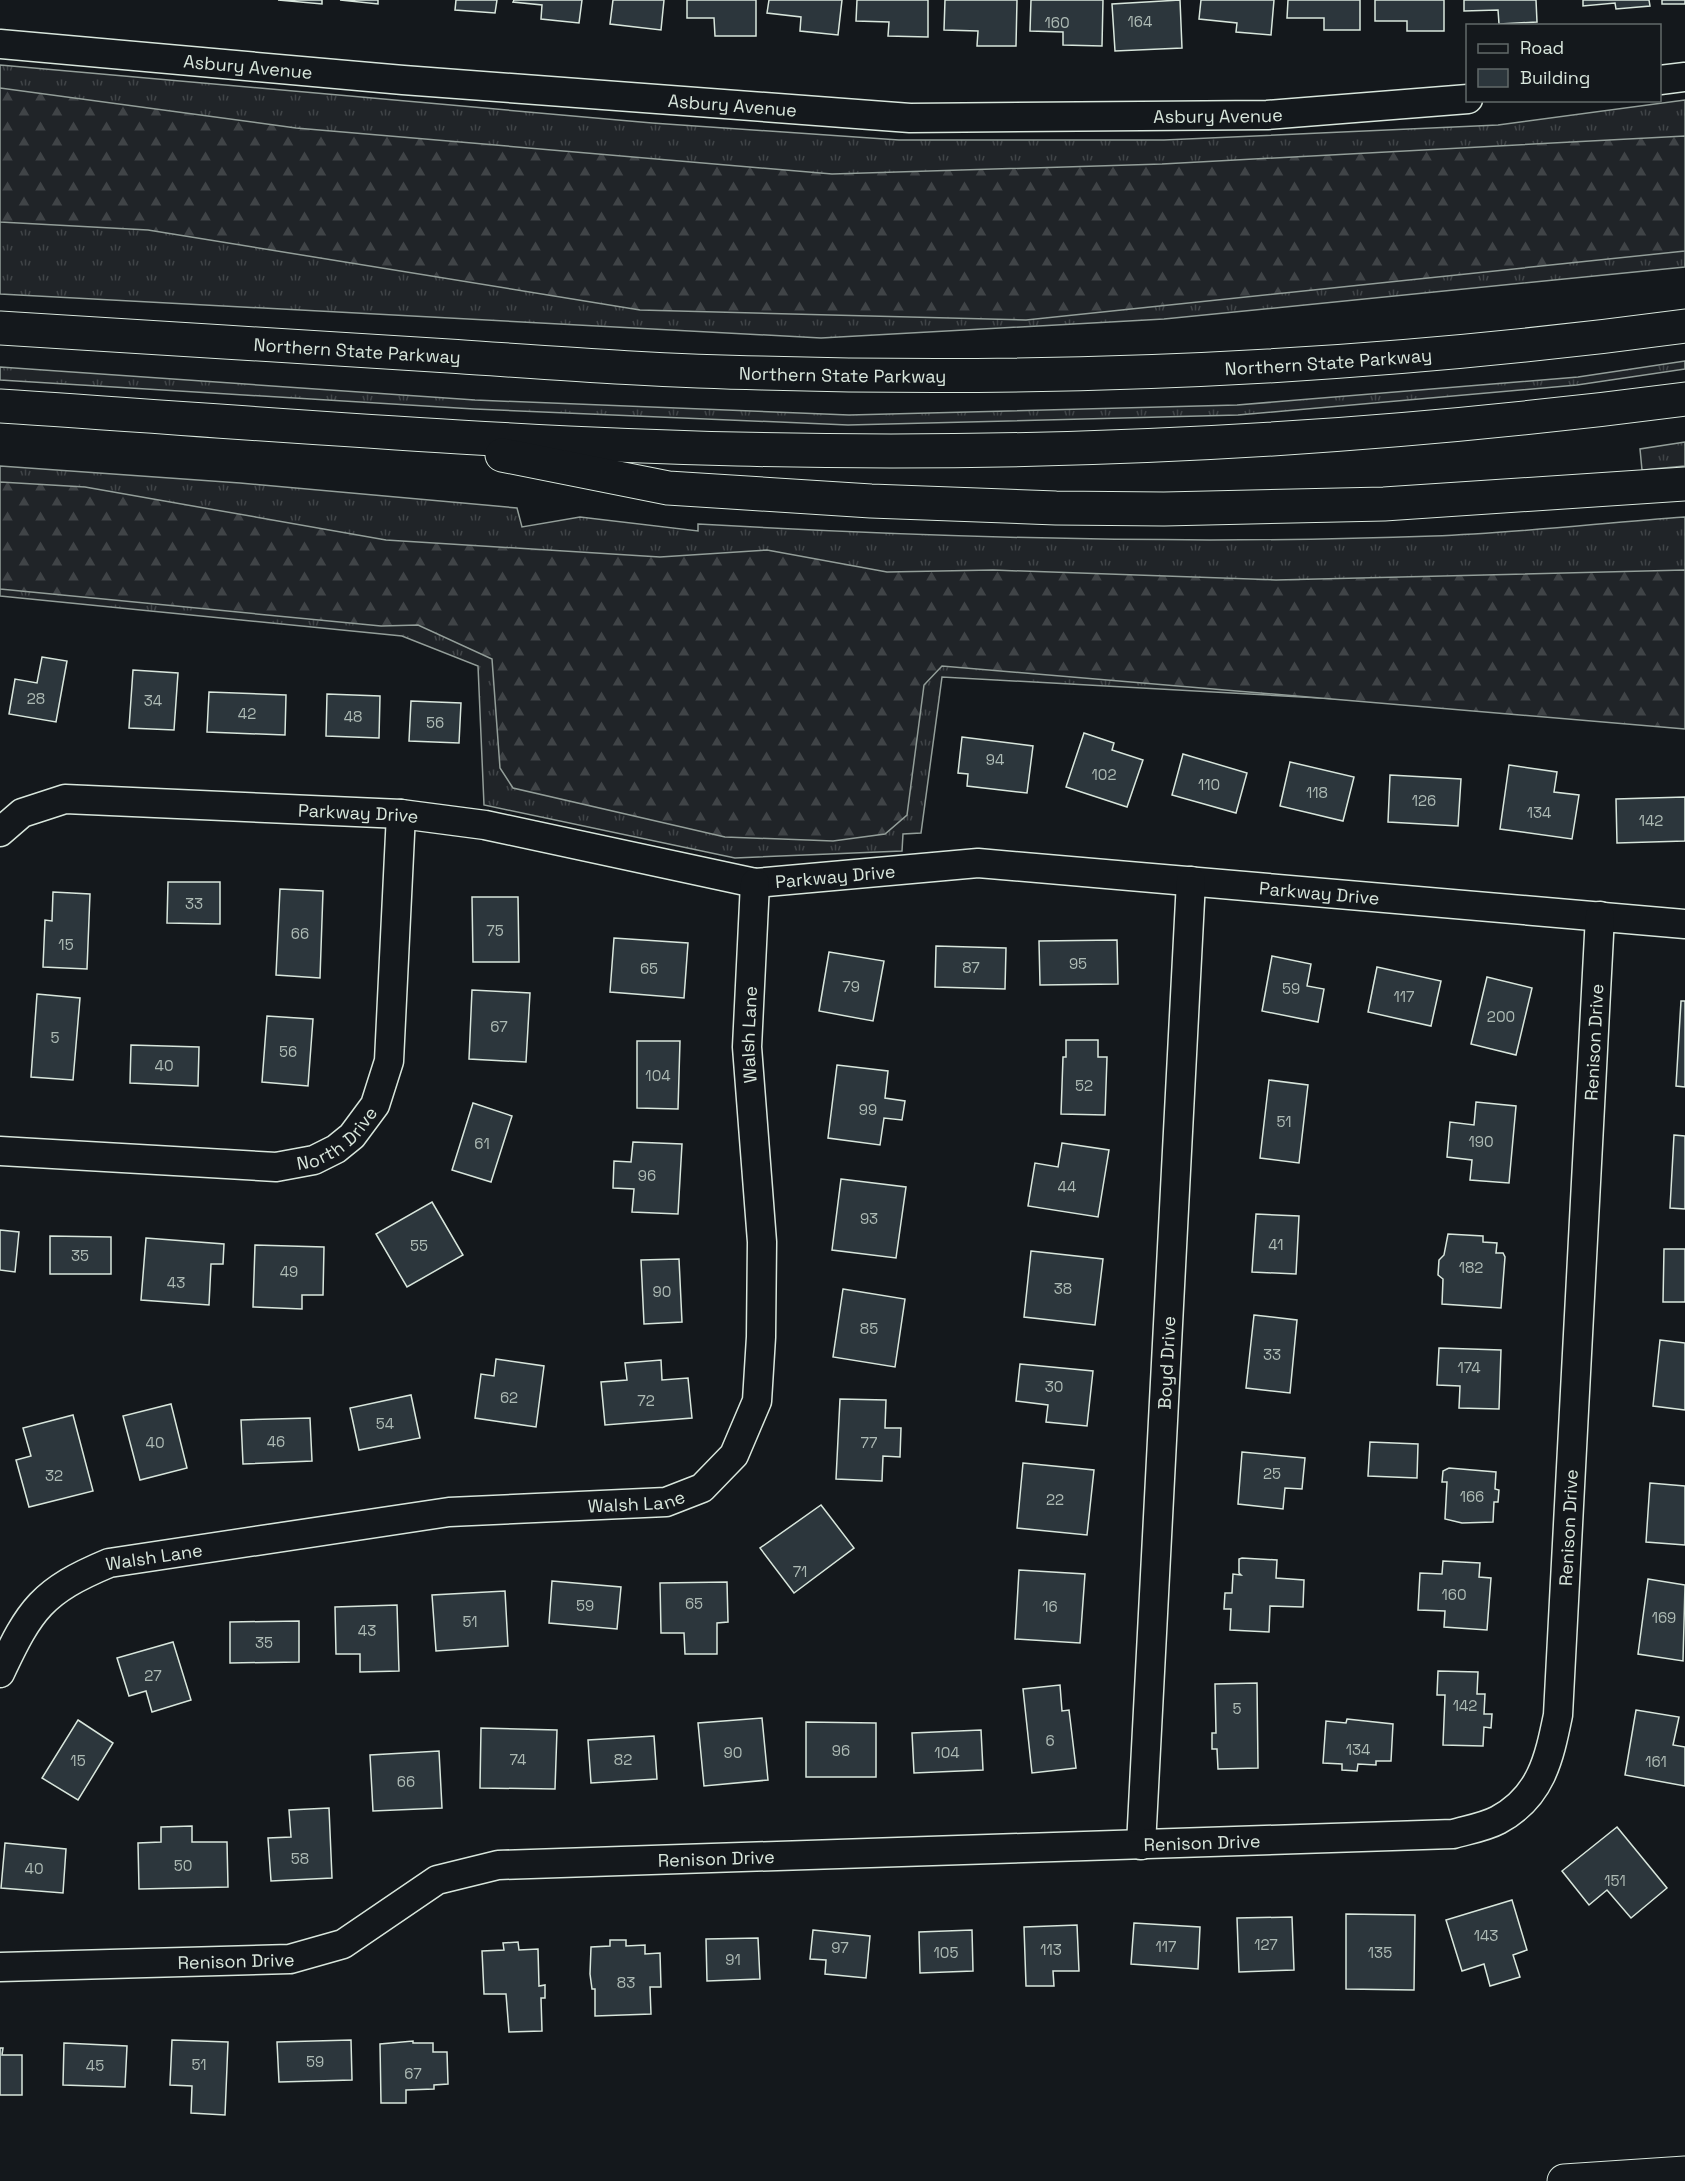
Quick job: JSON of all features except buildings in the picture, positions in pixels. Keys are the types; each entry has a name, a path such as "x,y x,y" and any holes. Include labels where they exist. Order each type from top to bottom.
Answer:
{"main road":[{"name":"Northern State Parkway","path":"0,328 656,369 771,374 986,376 1325,362 1515,346 1685,326"},
{"path":"0,406 380,431 737,449 1079,447 1418,428 1685,399"},
{"path":"380,431 668,488 882,502 1056,508 1276,507 1503,498 1685,484"},
{"path":"1564,2181 1685,2173"}],"street":[{"name":"Asbury Avenue","path":"0,44 403,80 909,118 1267,115 1466,99"},
{"path":"1661,80 1685,77"},
{"name":"Parkway Drive","path":"0,832 22,813 65,799 401,814 485,825 755,883 978,863 1685,924"},
{"name":"North Drive","path":"0,1151 276,1167 314,1160 336,1149 352,1136 375,1105 389,1061 401,814"},
{"name":"Boyd Drive","path":"1141,1845 1191,881"},
{"name":"Walsh Lane","path":"0,1673 22,1626 43,1600 75,1577 109,1563 449,1512 666,1502 702,1488 734,1455 757,1401 761,1337 762,1242 747,1047 755,883"},
{"name":"Renison Drive","path":"0,1967 290,1959 343,1944 437,1880 498,1865 1453,1834 1497,1821 1524,1800 1541,1777 1548,1761 1558,1715 1600,916"}],"green space":[{"path":"0,65 652,123 899,140 1164,140 1498,125 1685,100 1685,267 1164,319 821,338 0,294"},
{"path":"0,88 296,128 832,174 1162,164 1685,136 1685,251 1026,320 640,310 148,230 0,222"},
{"path":"1685,361 1685,369 1577,385 1238,415 848,425 474,409 0,380 0,367 475,400 849,415 1237,405 1578,377"},
{"path":"1685,442 1685,466 1642,470 1640,449"},
{"path":"0,466 240,483 517,508 522,527 580,517 698,531 698,524 1065,539 1249,540 1464,535 1685,517 1685,722 1611,714 942,677 921,833 903,834 902,851 735,858 484,805 478,666 402,636 0,596"},
{"path":"0,482 85,487 386,540 660,557 767,550 887,572 993,570 1276,580 1685,570 1685,729 942,666 924,685 907,815 885,834 833,841 725,837 513,788 500,768 492,659 418,625 381,626 0,589"}]}
